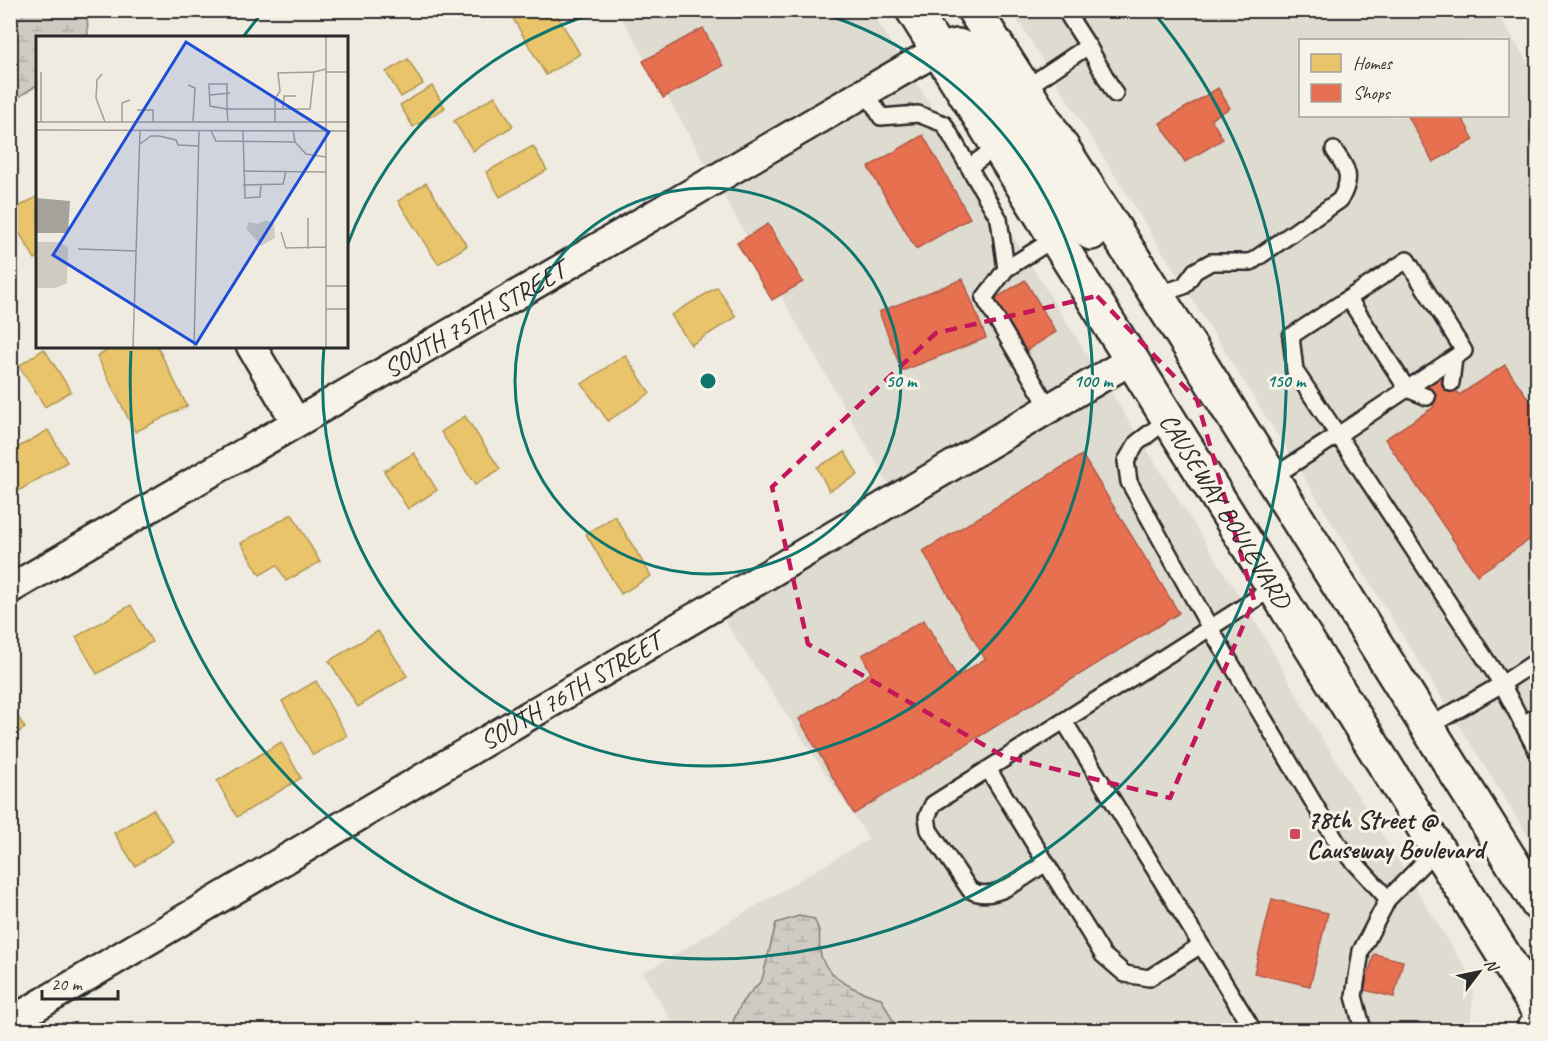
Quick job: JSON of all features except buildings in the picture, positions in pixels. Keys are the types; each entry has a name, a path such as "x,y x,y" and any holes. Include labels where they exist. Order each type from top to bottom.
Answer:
{"main road":[{"name":"CAUSEWAY BOULEVARD","path":"913,10 1538,1010"},
{"path":"974,10 1190,347 1538,904"},
{"path":"938,50 958,46 976,59 1005,107 1152,325 1169,338 1190,347"},
{"path":"1533,1030 1538,1028"}],"street":[{"name":"SOUTH 75TH STREET","path":"10,589 938,50"},
{"path":"252,348 296,422"},
{"name":"SOUTH 76TH STREET","path":"10,1022 1131,360"}],"lane":[{"path":"1065,10 1115,94"},
{"path":"1024,89 1088,46"},
{"path":"866,91 881,117 918,114 944,124 999,219 1006,269"},
{"path":"969,167 998,146"},
{"path":"1156,295 1184,286 1195,271 1211,262 1251,262 1340,200 1348,184 1347,169 1334,150"},
{"path":"1049,408 984,298 1006,269 1055,238"},
{"path":"1271,478 1338,435 1464,351 1407,260 1291,336 1295,371 1338,435 1502,684 1538,753"},
{"path":"1349,299 1407,389 1427,397"},
{"path":"1451,383 1454,358"},
{"path":"1168,419 1137,443 1126,461 1129,482 1210,628 1338,844 1388,899"},
{"path":"1046,863 995,894 979,895 970,890 930,830 927,816 933,804 1273,588"},
{"path":"1428,727 1538,660"},
{"path":"1522,724 1538,716"},
{"path":"1064,721 1253,1030"},
{"path":"988,769 1103,955 1125,974 1149,978 1201,945"},
{"path":"1363,1030 1354,996 1360,951 1388,899 1437,849"}],"highlighted area":[{"path":"1097,296 1197,400 1254,600 1170,798 1003,756 808,644 772,487 936,333"}],"shaded area":[{"path":"618,11 871,11 899,56 708,168"},
{"path":"1012,11 1496,11 1537,78 1537,850"},
{"path":"914,79 1094,366 890,487 721,191"},
{"path":"1108,388 1260,629 1310,719 1474,982 1470,1030 893,1030 894,1023 881,998 862,993 832,976 820,953 821,934 776,923 762,980 742,1002 729,1030 677,1030 643,973 869,839 722,617"}],"green space":[{"path":"11,10 87,11 88,36 36,36 36,86 11,102"},
{"path":"799,916 814,919 819,933 820,951 828,969 853,988 881,998 894,1023 893,1030 729,1030 742,1002 762,980 776,923"}],"place":[{"name":"78th Street @ Causeway Boulevard","path":"1295,834"}]}
